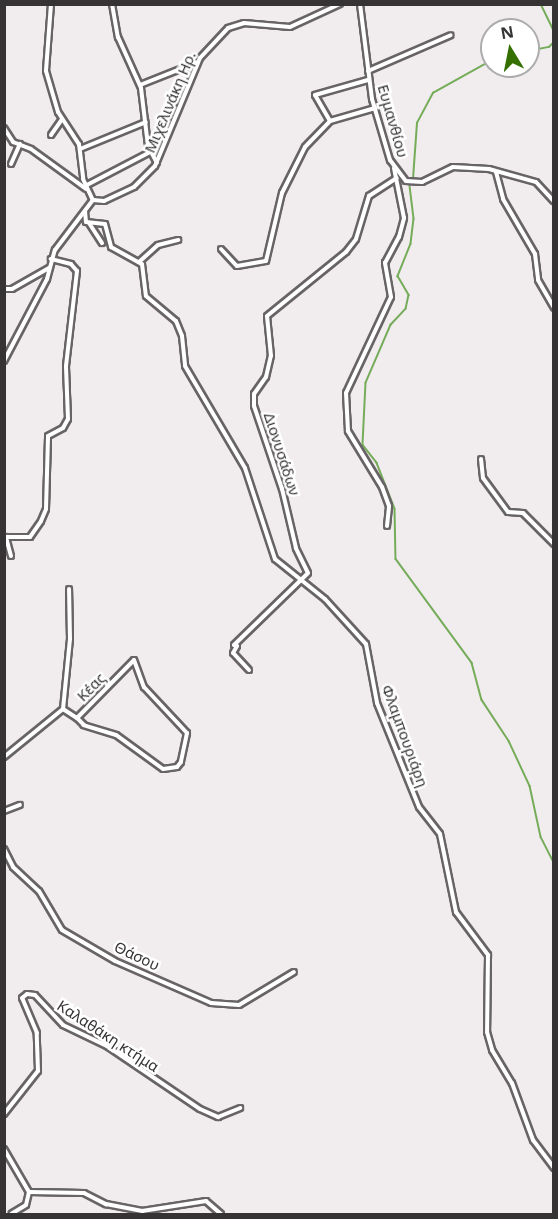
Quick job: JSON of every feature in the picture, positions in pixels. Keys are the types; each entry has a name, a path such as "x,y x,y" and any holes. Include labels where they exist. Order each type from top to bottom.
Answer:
{"street":[{"path":"51,4 45,66 62,119 80,149 85,188"},
{"path":"112,4 118,37 140,86 150,152 157,163"},
{"name":"Μιχελινάκη Ηρ.","path":"93,200 104,201 134,187 157,163 198,62 210,45 233,26 290,27 340,4"},
{"name":"Ευμανθίου","path":"360,4 368,80 394,168 406,182 414,184 457,166 495,171"},
{"path":"368,71 451,35"},
{"path":"140,86 198,62"},
{"path":"330,122 315,95 368,80"},
{"path":"221,249 237,266 266,261 283,189 305,147 330,122 375,108"},
{"path":"51,135 62,119"},
{"path":"80,149 146,122"},
{"path":"4,128 12,141 20,144 85,188 93,200 51,259 47,279 4,361"},
{"path":"11,164 20,144"},
{"path":"85,188 150,152"},
{"path":"387,526 388,506 382,487 348,431 346,393 391,297 386,263 399,237 404,218 394,168"},
{"path":"495,171 536,182 554,201"},
{"path":"495,171 503,199 535,254 538,279 554,308"},
{"name":"Διονυσάδων","path":"302,581 308,573 296,548 282,489 254,406 254,394 268,372 271,356 266,318 270,310 346,252 356,240 369,196 397,178"},
{"path":"85,212 84,220 89,223 102,243"},
{"path":"89,223 105,224 109,244 139,262 158,245 178,240"},
{"path":"12,556 6,537 30,537 46,509 48,436 63,428 68,419 66,366 77,271 71,264 51,259"},
{"name":"Φλαμπουριάρη","path":"139,262 146,296 176,321 189,375 245,468 274,556 346,619 366,644 377,703 419,807 440,834 456,912 488,955 487,1032 492,1050 512,1083 533,1140 554,1168"},
{"path":"4,289 12,289 49,268"},
{"path":"481,459 483,478 507,512 523,513 554,544"},
{"path":"249,670 233,653 237,646 234,645 302,581"},
{"path":"4,757 63,709 70,639 69,589"},
{"name":"Κέας","path":"63,709 84,725 116,735 163,769 177,767 187,732 144,687 134,660 77,718"},
{"path":"4,811 20,805"},
{"name":"Θάσου","path":"4,849 13,867 39,891 62,930 115,961 211,1003 240,1005 294,972"},
{"name":"Καλαθάκη κτήμα","path":"4,1114 38,1071 37,1033 22,998 27,994 35,996 63,1025 107,1046 200,1109 218,1116 240,1108"},
{"path":"4,1149 29,1192 26,1205 11,1215"},
{"path":"29,1192 84,1193 106,1204 142,1211 206,1201 221,1215"}],"waterway":[{"path":"541,4 554,31"},
{"path":"540,49 549,47 554,42"},
{"path":"413,179 417,123 433,93 480,67"},
{"path":"410,186 414,219 411,244 398,276 409,295 406,309 391,325 366,383 363,445 377,463 395,509 396,559 472,663 482,700 509,741 530,786 541,837 554,863"}]}
